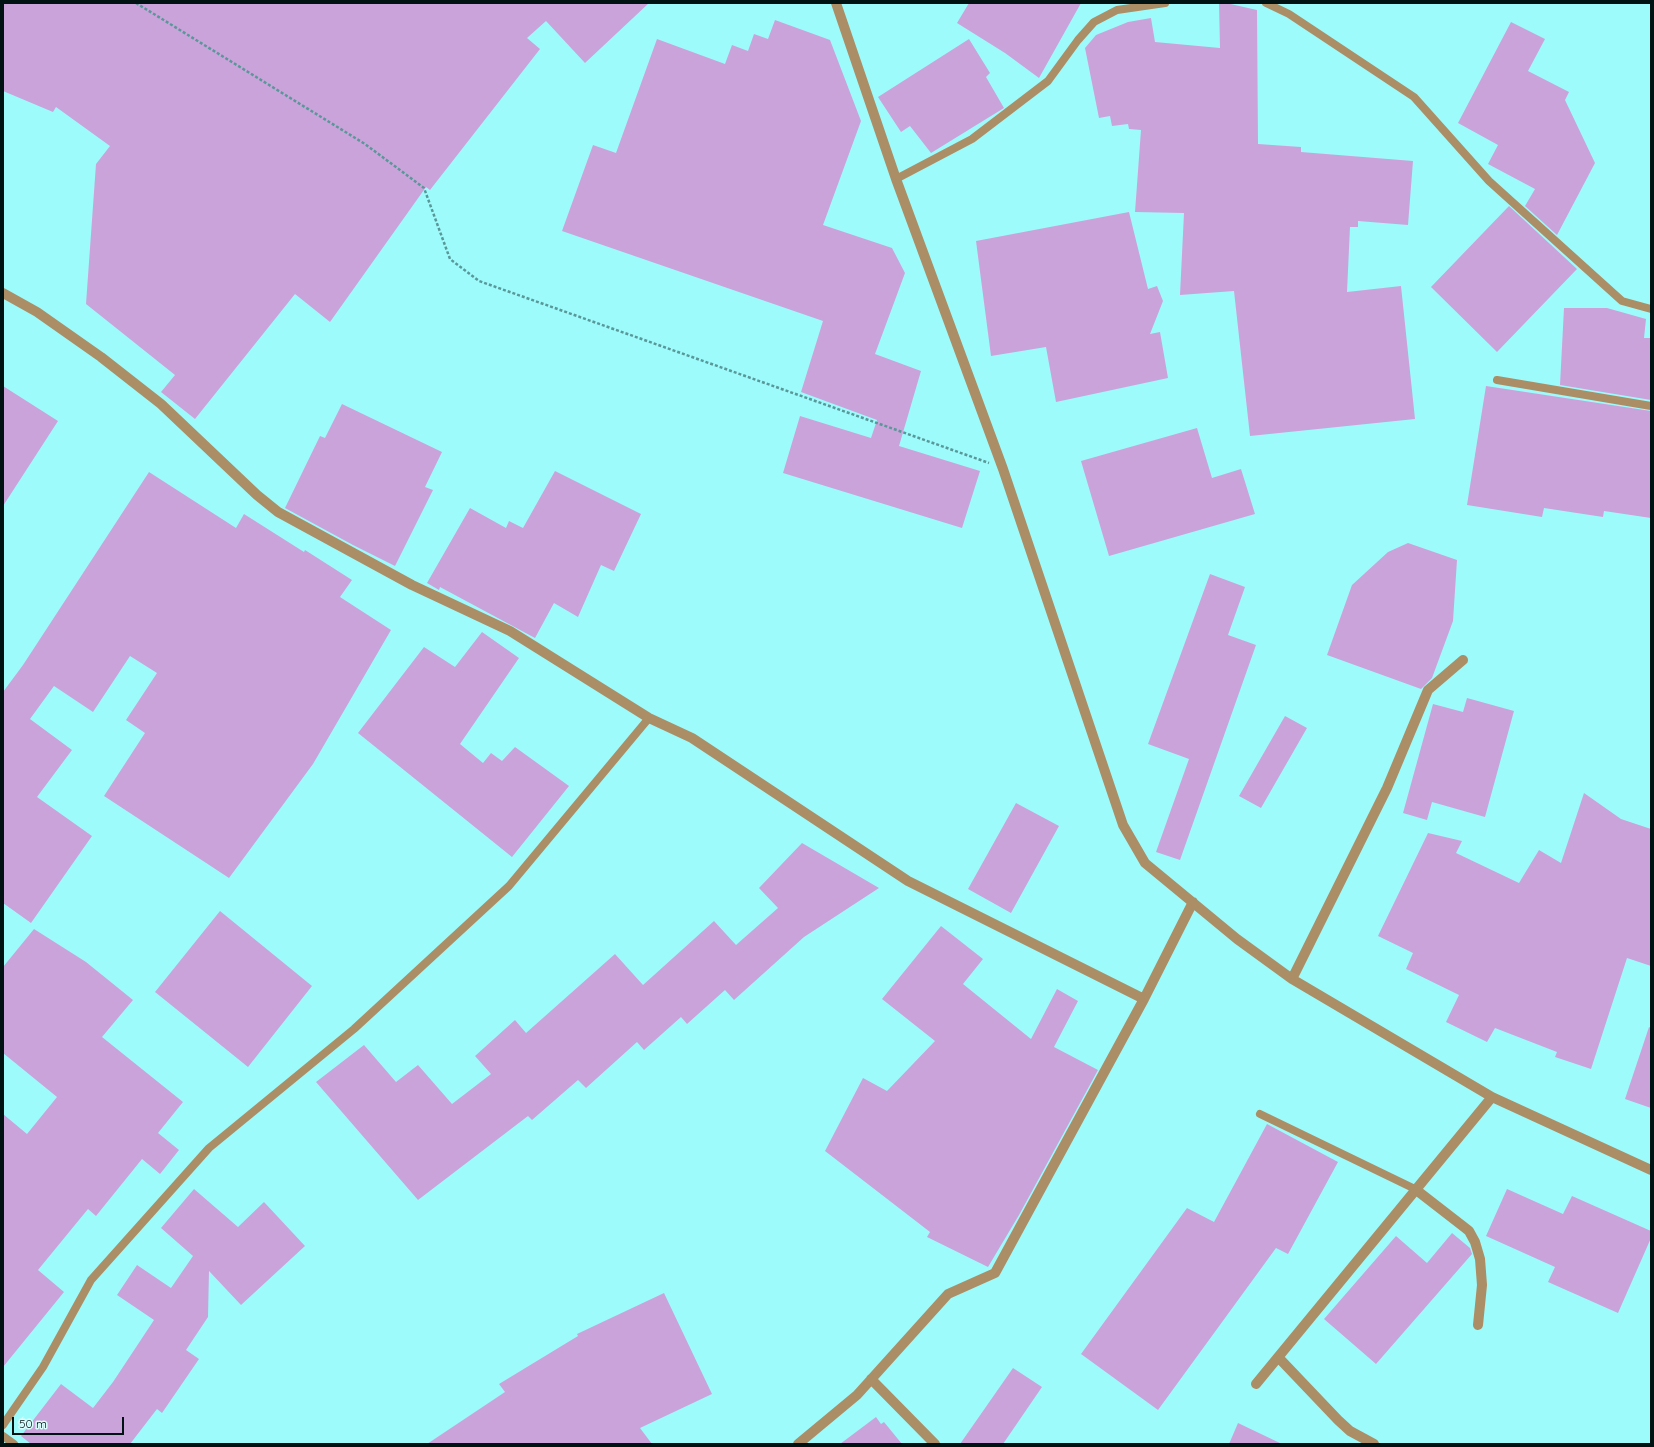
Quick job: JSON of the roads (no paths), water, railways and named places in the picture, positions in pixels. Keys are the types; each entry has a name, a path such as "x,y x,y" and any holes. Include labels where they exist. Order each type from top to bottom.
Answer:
{"street":[{"path":"836,3 896,178 1004,469 1123,825 1146,863 1237,939 1292,979 1492,1097 1651,1170"},
{"path":"3,293 37,312 101,357 162,404 257,495 278,512 412,585 510,631 649,718 692,738 908,881 1144,999"},
{"path":"1292,979 1387,788 1428,690 1463,660"},
{"path":"798,1444 857,1395 948,1294 995,1273 1144,999 1193,902"},
{"path":"1256,1384 1492,1097"},
{"path":"1415,1189 1469,1231 1475,1242 1480,1259 1482,1285 1478,1325"},
{"path":"1278,1357 1350,1431 1374,1444"},
{"path":"871,1379 935,1444"}],"lane":[{"path":"896,178 972,139 1048,81 1078,40 1094,22 1117,10 1165,3"},
{"path":"1266,3 1289,14 1414,97 1489,181 1622,301 1651,308"},
{"path":"1497,380 1651,406"},
{"path":"3,1425 6,1415 43,1367 91,1280 209,1148 354,1028 509,886 649,718"},
{"path":"1260,1114 1415,1189"},
{"path":"3,1436 14,1444"}]}
